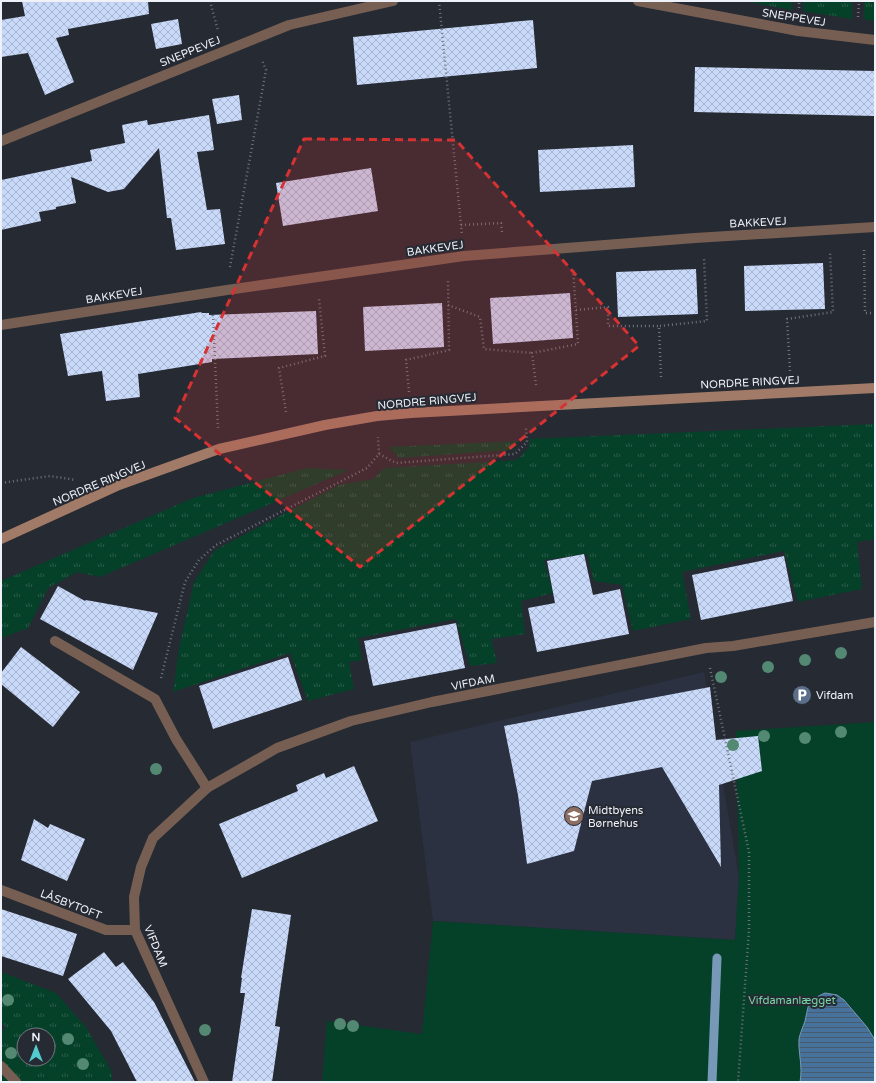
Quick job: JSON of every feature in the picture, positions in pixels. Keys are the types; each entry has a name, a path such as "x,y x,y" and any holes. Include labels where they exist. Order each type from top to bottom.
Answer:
{"main road":[{"name":"NORDRE RINGVEJ","path":"1,539 119,485 219,449 325,425 377,416 538,405 875,388"}],"street":[{"name":"SNEPPEVEJ","path":"1,141 289,25 393,1"},
{"name":"SNEPPEVEJ","path":"638,1 798,31 875,40"},
{"name":"BAKKEVEJ","path":"1,325 211,292 464,256 703,237 875,227"},
{"name":"VIFDAM","path":"204,1082 135,930 134,897 141,867 153,838 207,788 277,748 351,721 432,702 706,648 733,646 875,622"},
{"path":"55,641 155,699 176,739 207,788"},
{"name":"LÅSBYTOFT","path":"1,890 106,930 135,930"},
{"path":"1,1066 16,1082"}],"path":[{"path":"210,1 222,51"},
{"path":"439,1 464,256"},
{"path":"227,290 266,70 253,39"},
{"path":"864,228 865,313 875,313"},
{"path":"791,392 786,318 833,312 829,230"},
{"path":"576,310 608,308 608,326 659,326 707,321 703,237"},
{"path":"448,305 480,318 484,349 532,353 578,344 572,248"},
{"path":"411,413 406,360 449,350 447,259"},
{"path":"290,433 279,368 325,356 316,277"},
{"path":"211,292 219,449"},
{"path":"659,326 662,399"},
{"path":"532,353 538,405"},
{"path":"379,454 396,463 515,454 527,442 524,406"},
{"path":"155,699 185,582 199,560 216,545 367,468 379,454 377,416"},
{"path":"1,483 50,476 81,480"},
{"path":"706,648 749,852 749,930 738,1082"}],"highlighted area":[{"path":"304,139 456,140 639,346 360,567 175,418"}],"shaded area":[{"name":"Midtbyens Børnehus","path":"704,672 739,877 735,940 433,921 410,742"}],"green space":[{"path":"743,1 792,1 792,10"},
{"path":"803,1 852,1 852,19 803,11"},
{"path":"864,1 875,3 875,21 864,19"},
{"path":"875,424 875,539 857,542 862,589 798,602 784,551 682,572 691,619 633,631 622,585 594,581 587,554 544,560 553,593 521,601 525,634 491,639 497,663 470,666 456,619 358,638 362,660 349,662 354,689 308,701 290,653 173,692 179,648 194,582 215,550 339,485 373,479 384,468 517,460 529,447 530,439"},
{"path":"518,441 513,450 399,458 388,447"},
{"path":"307,468 349,470 100,577 77,572 48,588 28,628 1,638 1,581 193,498"},
{"name":"Vifdamanlægget","path":"875,722 875,1082 322,1082 327,1021 422,1034 433,921 735,940 739,877 736,731"},
{"path":"1,972 56,993 86,1027 111,1070 113,1082 1,1082 1,1031 6,1027 1,1023"}],"water":[{"path":"825,993 837,995 844,1000 867,1027 875,1040 875,1082 800,1082 800,1034 810,1003 815,998"}],"building":[{"path":"22,1 148,1 149,14 68,29 69,35 56,38 74,82 45,95 28,53 1,57 1,20 25,16"},
{"path":"178,19 182,44 156,49 151,24"},
{"path":"533,20 537,68 357,85 353,37"},
{"path":"695,67 875,71 875,116 694,112"},
{"path":"239,95 242,120 217,124 212,99"},
{"path":"209,115 214,150 197,152 207,210 220,209 225,244 176,250 171,218 167,218 159,148 124,189 108,192 71,177 76,203 39,212 41,221 1,230 1,180 92,161 90,150 125,143 122,125 147,120 148,125"},
{"path":"633,145 635,187 540,192 538,150"},
{"path":"371,168 378,211 283,226 276,183"},
{"path":"823,263 825,309 745,311 744,266"},
{"path":"696,269 698,314 618,317 616,272"},
{"path":"570,293 573,338 493,344 490,298"},
{"path":"442,303 444,347 365,351 363,307"},
{"path":"316,311 318,354 212,359 212,362 138,374 140,397 106,401 102,371 68,376 60,334 201,312 209,313 209,315"},
{"path":"584,554 593,595 620,589 629,634 537,652 528,608 555,603 547,561"},
{"path":"784,556 793,601 701,620 692,575"},
{"path":"58,586 85,601 158,613 133,670 40,619"},
{"path":"456,623 465,668 373,686 364,641"},
{"path":"21,647 80,692 53,727 1,684 1,673"},
{"path":"288,657 302,700 213,729 199,686"},
{"path":"710,687 716,740 758,736 762,771 719,785 721,867 662,767 592,781 574,851 527,864 518,795 504,726"},
{"path":"354,766 378,821 242,878 219,824 298,791 296,785 324,773 326,778"},
{"path":"34,819 48,828 50,824 85,839 67,881 21,860"},
{"path":"1,909 77,934 63,976 1,956"},
{"path":"252,909 291,915 275,1026 280,1027 272,1082 232,1082 245,993 240,993 241,978"},
{"path":"104,952 116,967 123,962 154,1002 195,1082 137,1082 111,1031 68,979"}],"waterway":[{"path":"712,1082 717,958"}],"place":[{"name":"Vifdam","path":"802,695"},
{"name":"Midtbyens Børnehus","path":"574,816"}]}
